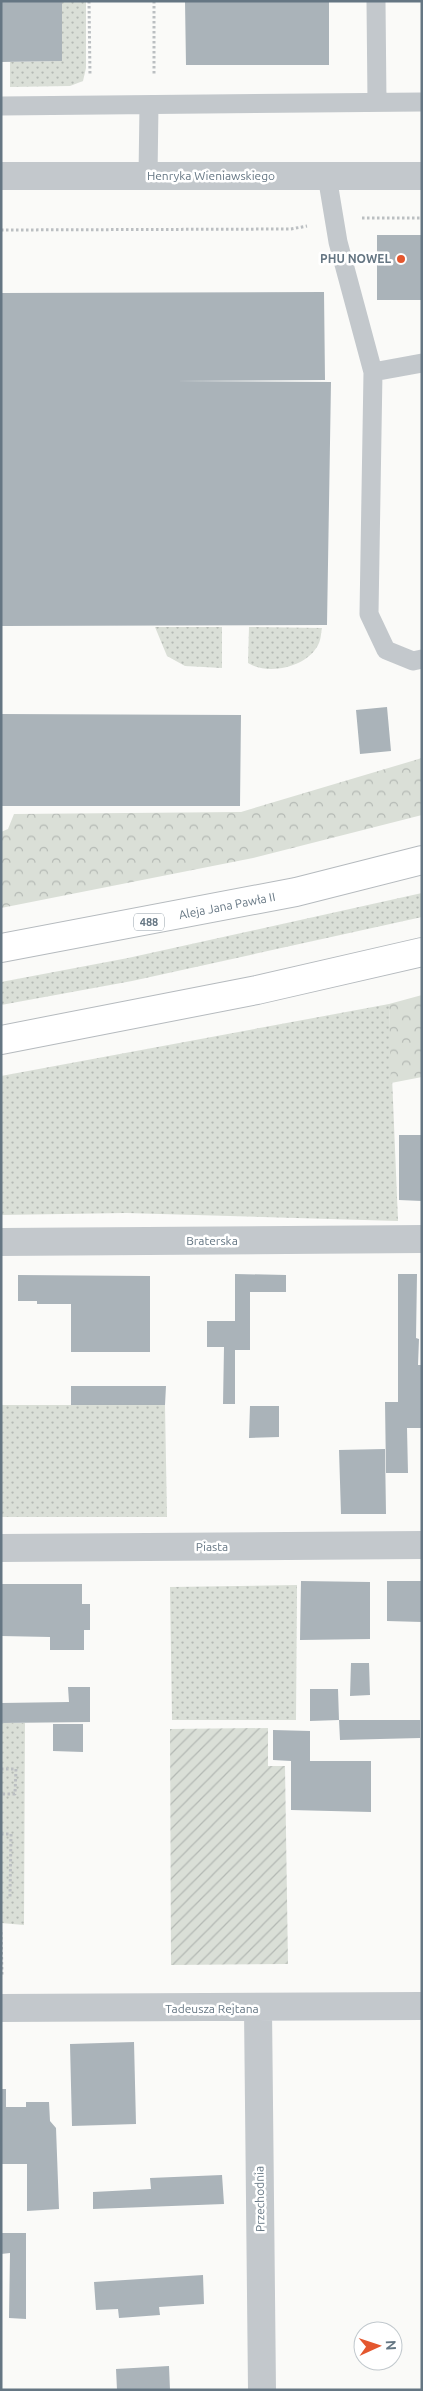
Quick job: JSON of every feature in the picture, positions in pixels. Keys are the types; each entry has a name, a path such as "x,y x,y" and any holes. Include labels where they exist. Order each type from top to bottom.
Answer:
{"main road":[{"name":"Aleja Jana Pawła II","path":"1,948 296,892 422,860"},
{"path":"1,1040 257,990 422,952"}],"street":[{"name":"Henryka Wieniawskiego","path":"1,176 422,176"},
{"name":"Braterska","path":"1,1242 422,1239"},
{"name":"Piasta","path":"1,1548 422,1545"},
{"name":"Tadeusza Rejtana","path":"1,2008 258,2009 422,2006"},
{"name":"Przechodnia","path":"258,2009 262,2390"}],"lane":[{"path":"376,1 377,102"},
{"path":"1,106 422,102"},
{"path":"148,176 149,105"},
{"path":"327,176 334,222 372,372 369,614 386,650 413,661 422,659"},
{"path":"372,372 422,363"}],"path":[{"path":"86,83 91,70 89,1"},
{"path":"154,1 154,79"},
{"path":"1,230 291,228 365,218 422,218"},
{"path":"1,1769 16,1769 15,1794 1,1794"},
{"path":"1,1834 10,1834 10,1897"},
{"path":"1,1932 2,1980"}],"green space":[{"path":"62,1 86,1 86,68 83,81 70,86 10,87 10,62 62,61"},
{"path":"155,627 222,627 222,668 185,666 167,656"},
{"path":"249,627 322,628 319,643 306,658 287,667 266,669 248,663"},
{"path":"422,758 422,815 253,858 1,908 1,832 8,829 14,814 241,812"},
{"path":"422,893 422,917 132,981 1,1005 1,982 128,958"},
{"path":"422,995 422,1077 391,1083 389,1004"},
{"path":"389,1004 398,1221 126,1213 1,1215 1,1076"},
{"path":"1,1405 165,1405 167,1517 1,1517"},
{"path":"297,1585 296,1720 172,1720 170,1587"},
{"path":"1,1723 25,1723 24,1925 1,1923"},
{"path":"268,1728 268,1766 285,1766 288,1964 171,1965 170,1729"}],"building":[{"path":"1,1 62,1 62,61 1,62"},
{"path":"185,1 329,1 329,65 186,65"},
{"path":"377,235 422,235 422,300 377,300"},
{"path":"324,292 325,380 174,381 331,382 327,625 1,626 1,293"},
{"path":"387,707 391,751 360,754 356,710"},
{"path":"1,714 241,715 240,806 1,806"},
{"path":"399,1135 422,1135 422,1201 399,1200"},
{"path":"235,1274 286,1275 286,1292 250,1292 250,1350 235,1350 235,1404 223,1404 224,1347 207,1347 207,1321 235,1321"},
{"path":"398,1274 417,1274 416,1338 419,1339 418,1365 422,1365 422,1428 407,1428 408,1473 386,1473 385,1402 398,1402"},
{"path":"18,1275 150,1276 150,1352 71,1352 71,1304 37,1304 37,1301 18,1301"},
{"path":"71,1386 166,1386 165,1405 71,1405"},
{"path":"250,1406 279,1406 279,1437 249,1438"},
{"path":"385,1449 386,1514 341,1514 339,1450"},
{"path":"301,1581 370,1582 370,1639 300,1640"},
{"path":"387,1581 422,1581 422,1622 387,1621"},
{"path":"1,1584 82,1584 82,1604 90,1604 90,1630 84,1630 84,1650 50,1650 50,1637 1,1636"},
{"path":"351,1663 369,1663 370,1695 350,1696"},
{"path":"68,1687 90,1687 90,1722 1,1723 1,1703 69,1702"},
{"path":"310,1689 338,1689 339,1720 310,1721"},
{"path":"339,1720 420,1720 420,1738 340,1740"},
{"path":"53,1724 83,1724 83,1752 53,1751"},
{"path":"273,1730 310,1731 310,1761 371,1761 371,1812 291,1810 291,1761 273,1760"},
{"path":"134,2042 136,2124 72,2126 70,2044"},
{"path":"1,2089 6,2089 6,2107 26,2107 26,2102 49,2102 50,2121 56,2128 59,2209 27,2211 27,2164 1,2164"},
{"path":"222,2175 224,2204 93,2209 93,2192 151,2189 150,2178"},
{"path":"1,2233 26,2233 26,2319 9,2318 10,2253 1,2254"},
{"path":"203,2275 204,2304 159,2307 160,2315 119,2318 118,2309 96,2310 94,2282"},
{"path":"169,2366 170,2390 117,2390 116,2369"}],"place":[{"name":"PHU NOWEL","path":"401,259"}]}
